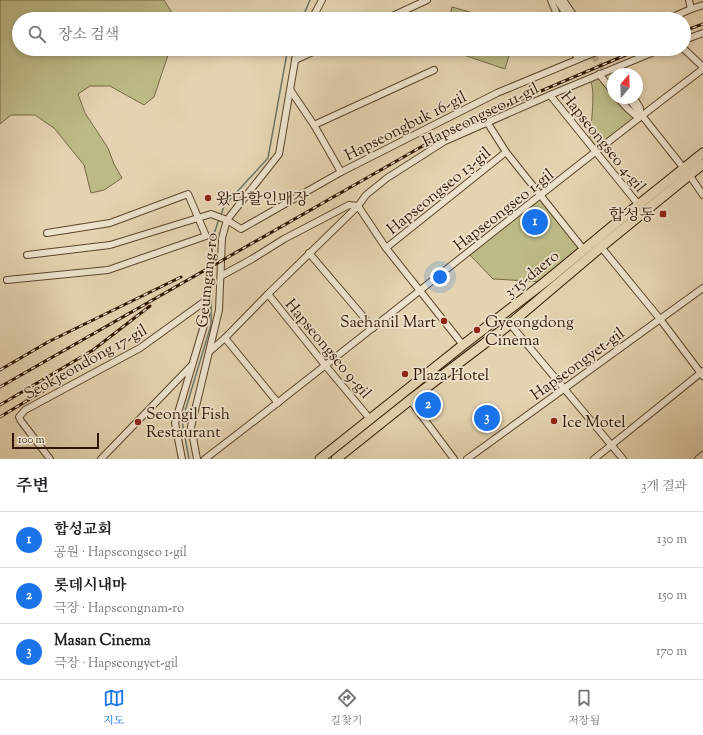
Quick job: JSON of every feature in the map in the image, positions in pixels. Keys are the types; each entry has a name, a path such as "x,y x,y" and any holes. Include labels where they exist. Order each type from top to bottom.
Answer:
{"main road":[{"name":"3·15-daero","path":"336,459 410,400 510,324 687,172 703,153"},
{"name":"3·15-daero","path":"320,459 545,282 638,204 687,172 703,164"}],"street":[{"path":"316,12 322,0"},
{"path":"401,12 427,0"},
{"path":"551,0 556,12"},
{"path":"557,0 565,12"},
{"path":"563,0 571,12"},
{"path":"689,0 691,9"},
{"path":"684,12 703,5"},
{"path":"691,37 703,33"},
{"name":"Geumgang-ro","path":"196,459 191,427 220,310 222,238 226,220 279,154 291,91 295,56"},
{"path":"294,60 303,56"},
{"name":"Hapseongbuk 16-gil","path":"226,220 241,228 342,172 497,93 585,56"},
{"name":"Hapseongseo 11-gil","path":"621,68 646,56"},
{"path":"691,56 703,68"},
{"name":"Hapseongseo 1-gil","path":"205,459 541,196 640,114 703,68"},
{"path":"314,125 434,70"},
{"name":"Hapseongseo 11-gil","path":"210,351 225,338 358,206 366,195 387,178 445,141 599,74 607,72"},
{"path":"599,74 607,84"},
{"path":"291,91 314,125 342,172"},
{"name":"Hapseongseo 4-gil","path":"550,95 638,204"},
{"path":"623,104 635,114 640,114"},
{"path":"632,104 687,172 703,195"},
{"path":"638,104 640,108 640,114"},
{"path":"487,122 506,152 584,250"},
{"name":"Hapseongseo 13-gil","path":"386,248 506,152"},
{"path":"7,280 108,270 206,236 188,194 110,223 47,233"},
{"path":"221,276 284,239 349,205 358,206 386,248 463,345"},
{"path":"27,255 110,245 210,214 226,220"},
{"path":"594,459 702,373 601,247"},
{"path":"309,253 373,328"},
{"name":"Hapseongyet-gil","path":"467,459 703,288"},
{"name":"Hapseongseo 9-gil","path":"268,294 370,419"},
{"name":"Seokjeondong 17-gil","path":"50,459 21,421 19,417 24,410 140,348 208,299 205,322 192,365"},
{"path":"510,324 623,459"},
{"path":"225,338 278,403"},
{"path":"101,459 192,365"},
{"path":"182,459 175,423 192,365"},
{"path":"410,400 454,459"},
{"path":"698,459 703,455"}],"shaded area":[{"path":"0,0 164,0 172,12 12,12 12,56 168,56 154,97 144,105 110,86 90,86 78,94 85,113 108,148 114,164 122,178 104,190 91,193 84,165 54,128 35,115 11,115 0,124"},
{"path":"452,7 470,12 451,12"},
{"path":"467,56 509,56 505,69"},
{"path":"599,74 607,84 607,104 623,104 628,109 641,116 595,152 586,141 590,137 593,107 593,91 590,80"},
{"path":"541,195 584,250 545,282 493,279 468,253"}],"waterway":[{"path":"305,12 310,0"},
{"path":"221,215 224,206 268,158 287,56"},
{"path":"189,459 182,421 211,325 212,240 219,219"}],"tunnel":[{"path":"593,56 607,73"}],"railway":[{"path":"691,28 703,24"},
{"path":"0,387 428,143 489,113 623,56"},
{"path":"0,370 48,342 181,277"},
{"path":"0,405 93,350 150,306"},
{"path":"0,417 58,382 93,355"}],"place":[{"name":"왔다할인매장","path":"208,198"},
{"name":"합성동","path":"663,214"},
{"name":"합성교회","path":"535,222"},
{"name":"Saehanil Mart","path":"444,321"},
{"name":"Gyeongdong Cinema","path":"477,330"},
{"name":"Plaza Hotel","path":"405,374"},
{"name":"롯데시내마","path":"428,405"},
{"name":"Masan Cinema","path":"487,418"},
{"name":"Ice Motel","path":"554,421"},
{"name":"Seongil Fish Restaurant","path":"138,422"}]}
